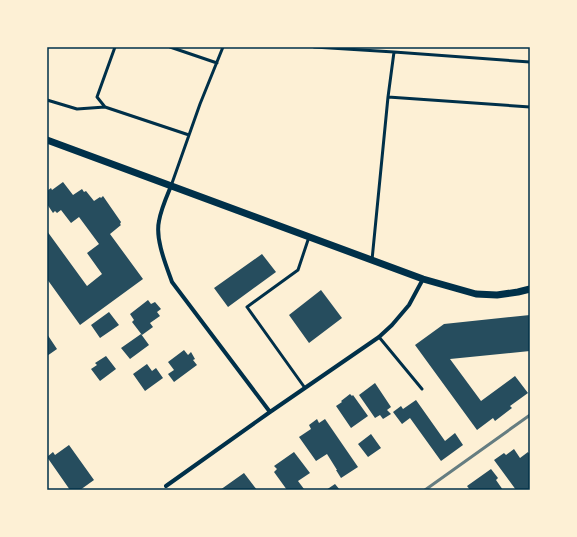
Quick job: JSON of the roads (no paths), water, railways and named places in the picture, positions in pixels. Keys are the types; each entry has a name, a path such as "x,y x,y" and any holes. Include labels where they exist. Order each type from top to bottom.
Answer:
{"street":[{"path":"47,140 423,279 476,294 497,295 530,289"},
{"path":"171,186 158,223 163,257 172,282 270,412"},
{"path":"166,486 379,337 392,325 409,305 423,279"}],"lane":[{"path":"104,107 97,97 115,47"},
{"path":"170,47 217,63"},
{"path":"171,186 200,104 223,47"},
{"path":"314,47 530,62"},
{"path":"372,260 388,96 394,52"},
{"path":"388,96 530,107"},
{"path":"47,100 77,109 104,107 189,136"},
{"path":"305,388 247,307 298,270 309,237"},
{"path":"379,337 422,389"}],"railway":[{"path":"425,490 530,415"}]}
